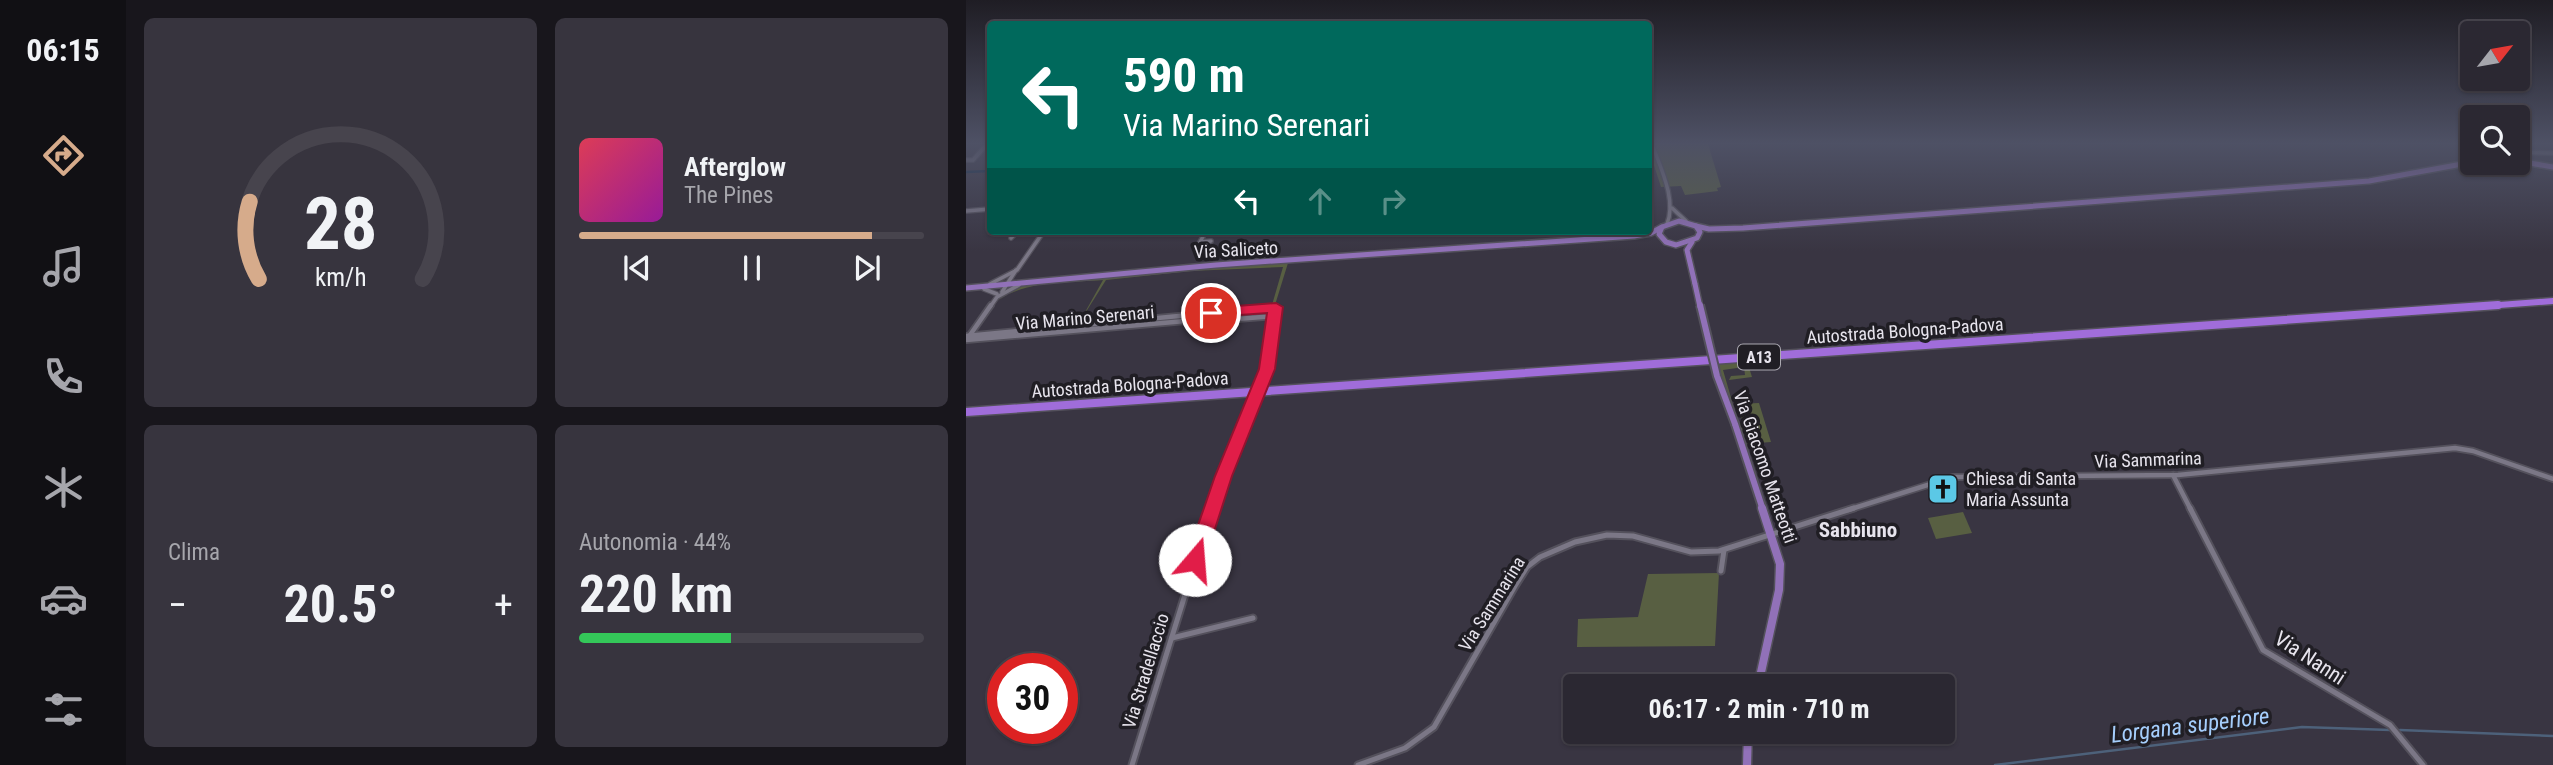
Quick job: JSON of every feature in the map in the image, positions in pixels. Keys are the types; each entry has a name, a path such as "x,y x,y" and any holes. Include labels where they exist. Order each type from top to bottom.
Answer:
{"highway":[{"name":"Autostrada Bologna-Padova","path":"966,410 2553,299"}],"main road":[{"name":"Via Saliceto","path":"1693,241 1712,231 1743,228 2376,180"},
{"name":"Via Saliceto","path":"1652,232 1665,226 1686,222 1709,229 1743,228"},
{"path":"1662,240 1659,234 1665,226"},
{"path":"1696,226 1699,236"},
{"name":"Via Saliceto","path":"966,288 1187,266 1640,235"},
{"name":"Via Saliceto","path":"1634,236 1671,244"},
{"path":"1671,244 1693,241"},
{"path":"1688,259 1687,250 1693,241"},
{"path":"1671,244 1681,250 1688,259"},
{"name":"Via Giacomo Matteotti","path":"1688,259 1717,376 1772,534 1781,576 1761,674"},
{"path":"1747,765 1748,744"}],"street":[{"path":"1663,180 1672,217 1665,226"},
{"path":"1670,204 1686,222"},
{"path":"966,211 987,209"},
{"path":"1011,238 1014,235"},
{"name":"Via Marino Serenari","path":"967,340 1041,235"},
{"path":"1204,235 1200,242 1211,241"},
{"path":"982,286 1015,272 1017,278 1030,281"},
{"name":"Via Marino Serenari","path":"998,295 1017,286 1054,278"},
{"name":"Via Marino Serenari","path":"966,288 989,289 998,295"},
{"name":"Via Marino Serenari","path":"967,340 1013,330 1276,307"},
{"name":"Via Stradellaccio","path":"1132,765 1215,499 1263,380 1270,355 1276,307"},
{"path":"1207,322 1214,317 1211,313"},
{"name":"Via Marino Serenari","path":"967,340 1198,318 1211,313"},
{"name":"Via Marino Serenari","path":"967,340 1275,316"},
{"name":"Via Marino Serenari","path":"992,334 1198,318 1207,322"},
{"name":"Via Sammarina","path":"1358,765 1410,747 1434,729 1520,578 1540,557 1575,542 1607,535 1633,536 1703,553 1724,550 1953,477 2173,475 2455,448 2473,451 2553,479"},
{"name":"Via Nanni","path":"2173,475 2263,650 2390,726 2424,765"},
{"path":"1721,571 1724,550"},
{"path":"1171,638 1253,618"}],"green space":[{"path":"1659,180 1719,180 1721,187 1717,188 1718,191 1685,195 1681,186 1661,187"},
{"path":"1288,263 1275,305 1272,305 1283,267 1191,271 1106,280 1079,323 1103,280 1034,286 1009,294 1024,285 1182,268"},
{"path":"1747,361 1752,377 1729,380 1731,376 1745,375 1744,367 1723,370 1738,422 1752,429 1751,433 1745,435 1740,429 1717,363"},
{"path":"1759,403 1771,442 1746,444 1757,429 1755,425 1742,420 1737,404"},
{"path":"1963,512 1972,533 1936,539 1928,518"},
{"path":"1719,573 1715,646 1577,647 1578,619 1638,617 1648,574"}],"waterway":[{"name":"Lorgana superiore","path":"1995,765 2302,727 2390,730"},
{"name":"Lorgana superiore","path":"2400,730 2553,736"}],"place":[{"name":"Chiesa di Santa Maria Assunta","path":"1943,489"}],"district":[{"name":"Sabbiuno","path":"1858,530"}],"route":[{"path":"1195,560 1215,499 1267,369 1276,307 1211,313"}]}
